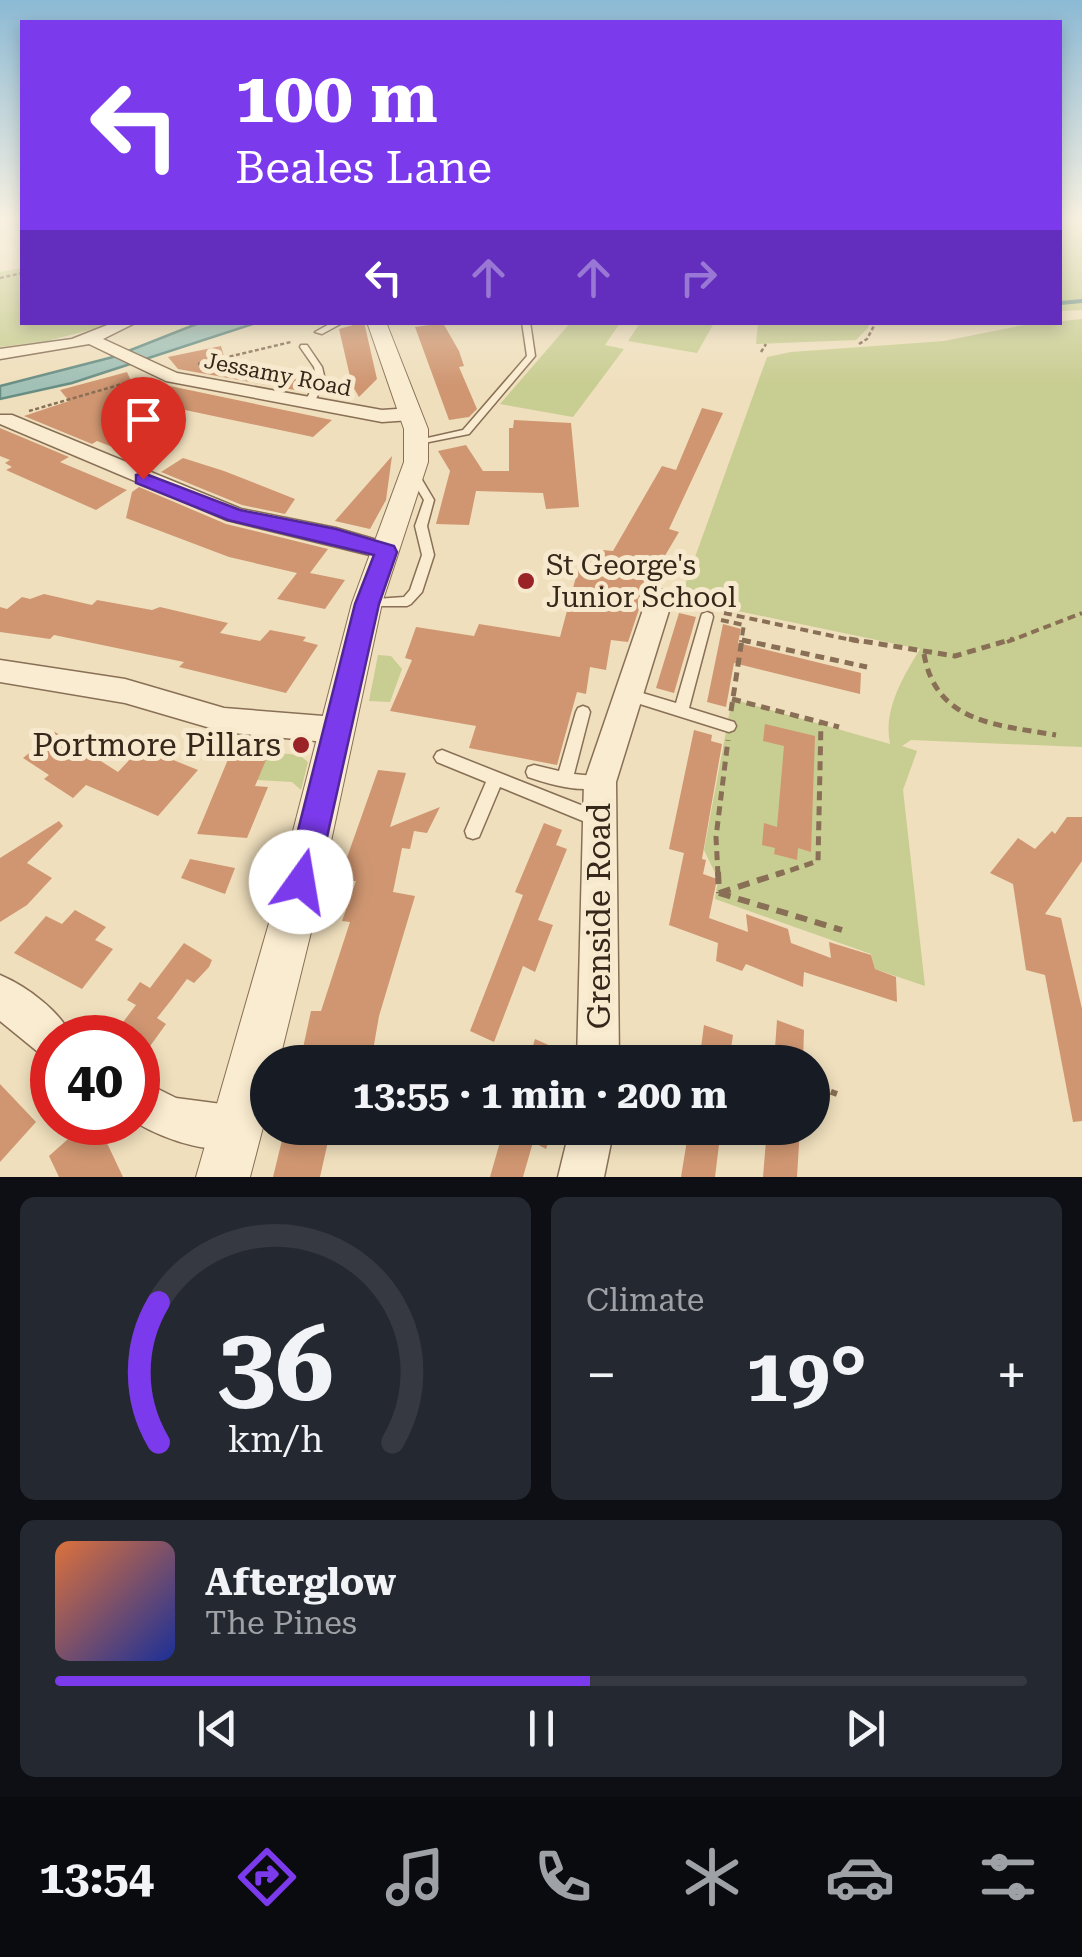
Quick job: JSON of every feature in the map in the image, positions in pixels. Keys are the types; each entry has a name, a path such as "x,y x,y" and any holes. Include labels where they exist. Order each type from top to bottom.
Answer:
{"street":[{"path":"0,354 93,340 124,325"},
{"path":"223,1177 367,604 414,475 418,443 411,414 377,325"},
{"name":"Jessamy Road","path":"93,340 160,373 382,416 411,414"},
{"path":"7,419 236,515 336,536 386,552"},
{"name":"Grenside Road","path":"598,1045 600,782 660,598"},
{"path":"0,671 126,690 224,720 336,730"},
{"path":"0,995 30,1020"},
{"path":"160,1113 171,1119 237,1128"},
{"path":"581,1177 588,1145"}],"lane":[{"path":"319,332 334,325"},
{"path":"418,443 456,438 470,428 531,356 526,325"},
{"path":"304,347 318,367 321,380 309,403"},
{"path":"367,604 407,602 416,592 429,549 421,526 429,500 414,475"},
{"path":"681,711 710,614"},
{"path":"626,694 729,726"},
{"path":"564,780 584,712"},
{"path":"442,757 598,819"},
{"path":"534,772 564,780 600,782"},
{"path":"473,831 495,778"}],"path":[{"path":"859,344 867,340 874,325"},
{"path":"7,419 160,373 319,332"},
{"path":"760,352 766,344"},
{"path":"710,614 924,654 955,656 1006,642 1082,613"},
{"path":"720,893 716,838 744,626"},
{"path":"742,640 867,667"},
{"path":"924,654 932,688 960,711 1015,728 1056,735"},
{"path":"732,699 840,727"},
{"path":"720,893 818,862 821,722"},
{"path":"720,893 842,930"},
{"path":"830,1092 836,1094"}],"green space":[{"path":"0,275 20,275 20,325 109,325 47,341 0,347"},
{"path":"1062,275 1082,275 1082,310 1062,311"},
{"path":"1082,319 1082,747 911,740 902,746 917,751 903,790 925,986 875,969 871,954 715,899 718,879 704,850 732,699 890,744 892,706 920,649 680,599 767,357 944,341 1024,325 1062,325 1062,321"},
{"path":"568,325 619,325 605,345 624,349 573,417 500,404"},
{"path":"638,325 713,325 697,353 628,341"},
{"path":"758,325 869,325 856,340 756,344"},
{"path":"378,655 391,656 402,669 390,702 369,701"},
{"path":"268,752 299,755 308,762 301,790 292,782 257,780"}],"water":[{"path":"194,325 250,325 72,383 0,399 0,386 113,357"}],"building":[{"path":"365,325 377,379 359,397 352,385 339,329"},
{"path":"444,325 459,351 464,366 459,367 477,409 469,417 449,420 415,327"},
{"path":"221,346 225,360 218,362 302,372 305,378 313,379 306,392 178,369 168,357"},
{"path":"127,372 132,383 151,378 165,385 332,420 313,437 171,407 121,432 154,447 149,461 97,441 92,444 24,416 69,401 60,390"},
{"path":"702,408 723,413 669,529 679,532 663,559 667,559 655,587 643,597 628,642 611,640 606,670 590,667 586,694 577,692 557,765 469,748 476,726 390,711 412,660 405,658 416,627 474,636 479,624 560,637 581,558 591,559 593,549 613,551 662,466 676,470"},
{"path":"514,420 571,423 579,507 546,509 543,493 476,491 469,525 436,524 450,471 438,451 466,445 483,471 509,471 509,428 513,428"},
{"path":"0,428 69,457 60,462 127,490 96,510 6,470 12,467 5,463 10,460 0,456"},
{"path":"392,456 386,500 370,529 335,521"},
{"path":"183,458 295,499 285,514 242,505 161,472"},
{"path":"139,487 226,524 328,549 310,573 345,580 325,609 277,599 297,573 229,557 126,518 132,492"},
{"path":"44,594 92,605 97,600 152,610 160,607 228,623 220,633 260,641 270,630 306,637 303,641 318,645 286,693 179,667 184,662 54,635 50,639 0,632 0,607 7,609 22,597 30,599"},
{"path":"679,613 696,617 674,693 656,688"},
{"path":"723,624 741,629 738,643 861,673 860,694 734,663 726,707 707,702"},
{"path":"765,724 815,736 811,852 798,848 797,860 774,854 775,848 762,845 764,823 777,827 784,746 763,741"},
{"path":"694,730 712,735 711,741 722,744 702,859 706,860 703,874 717,879 709,918 748,932 746,914 788,929 791,943 831,958 829,942 871,955 875,969 896,977 897,1002 804,972 803,987 746,964 742,971 716,961 718,943 669,925 684,853 669,849"},
{"path":"55,732 118,772 133,756 142,760 151,751 198,770 158,816 86,785 73,798 44,779 49,775 23,758"},
{"path":"229,757 266,760 255,786 268,787 247,838 197,834"},
{"path":"378,770 406,773 390,827 440,807 427,833 414,831 410,849 402,848 393,892 415,896 374,1045 304,1045 311,1011 321,1011 350,922 342,921 356,881 339,880"},
{"path":"1067,817 1082,817 1082,861 1045,914 1061,918 1082,1009 1082,1121 1073,1122 1045,975 1026,970 1013,884 990,873 1018,838 1035,849 1052,831 1055,834"},
{"path":"59,821 63,826 27,863 52,878 27,905 0,922 0,858"},
{"path":"544,823 562,830 556,845 567,849 538,920 553,925 535,972 523,966 494,1042 470,1031 523,895 515,892"},
{"path":"190,859 235,868 225,894 181,878"},
{"path":"75,910 106,927 95,940 113,949 82,989 14,953 46,916 62,924"},
{"path":"184,943 212,960 194,983 187,979 159,1015 128,1015 136,1005 127,1000 140,982 150,988"},
{"path":"777,1020 804,1030 804,1045 775,1045"},
{"path":"704,1025 733,1035 732,1045 701,1045"},
{"path":"0,1084 30,1116 30,1129 0,1162"},
{"path":"61,1145 108,1145 123,1177 59,1177 49,1156"},
{"path":"281,1145 327,1145 320,1177 273,1177"},
{"path":"499,1145 532,1145 523,1177 490,1177"},
{"path":"686,1145 719,1145 715,1177 681,1177"},
{"path":"766,1145 799,1145 797,1177 763,1177"}],"waterway":[{"path":"1062,303 1082,301"}],"place":[{"name":"St George's Junior School","path":"526,581"},
{"name":"Portmore Pillars","path":"301,745"}],"route":[{"path":"143,479 236,515 336,536 386,552 367,604 301,882"}]}
